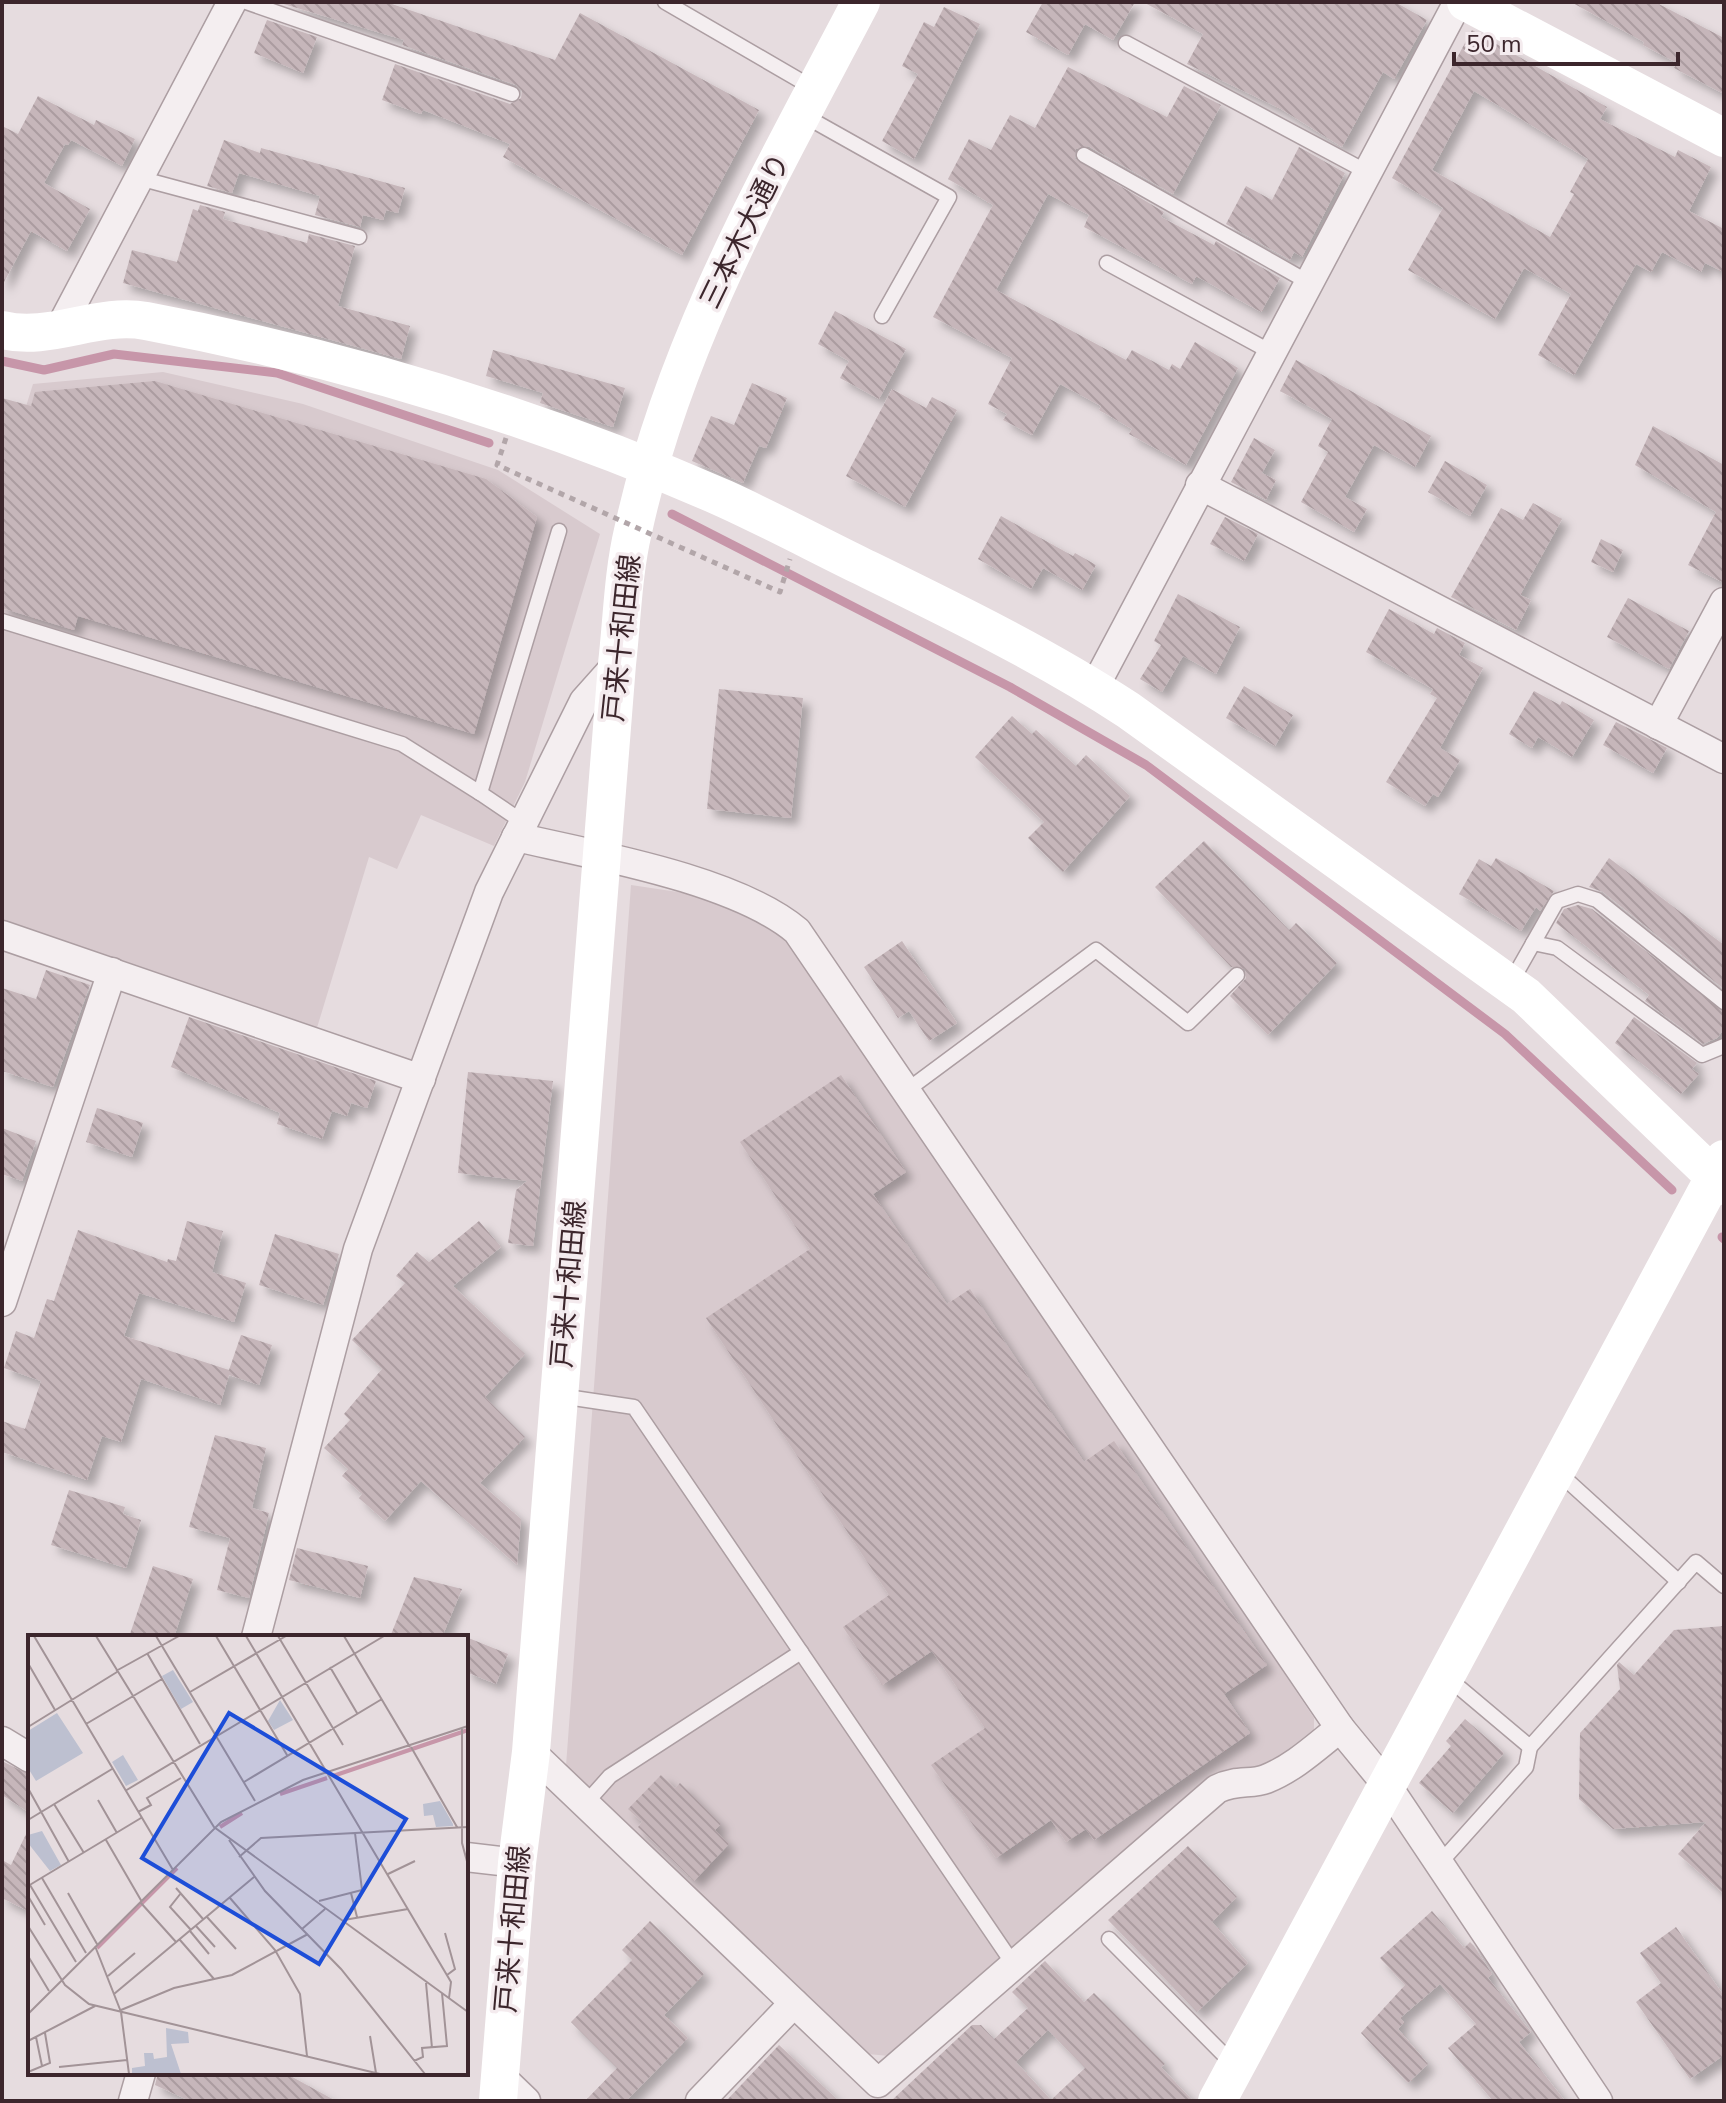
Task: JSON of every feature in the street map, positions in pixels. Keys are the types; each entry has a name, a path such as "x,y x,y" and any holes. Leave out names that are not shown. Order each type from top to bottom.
{"street":[{"path":"59,330 232,2"},
{"name":"三本木大通り","path":"648,468 681,369 729,256 861,2"},
{"path":"1094,688 1458,2"},
{"path":"1466,2 1724,138"},
{"path":"2,330 33,334 98,321 142,320 263,347 472,404 727,500 920,594 1094,688 1510,985 1721,1174 1556,1470 1217,2101"},
{"name":"戸来十和田線","path":"508,2093 517,1863 531,1752 617,664 632,534 648,468"},
{"path":"1200,485 1724,759"},
{"path":"1658,725 1724,602"},
{"path":"257,1635 358,1249 489,892 584,701 617,664"},
{"path":"519,829 751,900 776,913 797,931 1340,1728 1386,1784 1596,2100"},
{"path":"2,935 421,1079"},
{"path":"4,1292 112,972"},
{"path":"531,1752 878,2083 1217,1789 1234,1781 1263,1781 1292,1765 1340,1728"},
{"path":"2,1741 28,1757"},
{"path":"468,1857 517,1863"},
{"path":"700,2101 794,2003"},
{"path":"133,2101 140,2075"}],"lane":[{"path":"246,2 512,94"},
{"path":"665,2 949,197 882,316"},
{"path":"1126,43 1367,172"},
{"path":"1084,155 1308,282"},
{"path":"139,178 359,237"},
{"path":"1107,263 1271,352"},
{"path":"480,793 559,531"},
{"path":"2,621 402,744 480,793 519,829"},
{"path":"1510,985 1557,901 1578,894 1597,900 1724,1002"},
{"path":"1533,943 1557,948 1702,1055 1724,1046"},
{"path":"906,1091 1096,950 1188,1023 1237,975"},
{"path":"560,1396 634,1407 1014,1965"},
{"path":"1556,1470 1679,1582"},
{"path":"1439,1864 1526,1767 1530,1747 1696,1562 1724,1586"},
{"path":"585,1804 610,1776 801,1652"},
{"path":"1445,1675 1530,1747"},
{"path":"1109,1939 1235,2067"}],"path":[{"path":"506,438 497,465 780,592 790,559"}],"shaded area":[{"path":"163,372 303,404 498,470 600,534 525,782 494,846 421,815 397,869 369,857 316,1031 2,924 2,483 33,384"},
{"path":"631,885 718,898 788,931 1314,1718 1314,1738 1289,1754 1262,1766 1228,1769 1212,1779 889,2056 868,2054 566,1766"}],"building":[{"path":"277,2 386,2 555,60 580,13 759,110 682,255 503,157 510,144 423,110 421,114 382,100 395,64 510,104 521,98 522,91 516,85 402,45 404,40"},
{"path":"1043,2 1135,2 1113,40 1085,24 1068,55 1026,32"},
{"path":"1143,2 1395,2 1427,20 1394,79 1383,72 1342,147 1281,109 1187,64 1203,34"},
{"path":"1571,2 1655,2 1724,38 1724,94 1674,68 1677,63"},
{"path":"944,7 980,24 914,159 882,141 918,74 902,66 924,22 934,27"},
{"path":"267,20 317,37 303,73 254,53"},
{"path":"1472,30 1607,107 1600,119 1675,157 1678,150 1711,167 1689,211 1724,229 1724,272 1705,263 1701,272 1662,252 1651,272 1636,264 1574,375 1538,355 1571,294 1524,268 1495,319 1408,270 1443,208 1392,178","holes":["1474,91 1588,159 1570,192 1574,194 1550,237 1432,170"]},
{"path":"1068,67 1167,117 1184,86 1221,105 1173,194 1088,146 1076,149 1075,159 1164,212 1161,217 1214,245 1216,241 1280,278 1261,312 1196,276 1192,284 1084,227 1089,215 1048,194 996,290 1126,360 1132,350 1169,370 1172,364 1180,369 1195,342 1238,368 1186,465 1129,434 1132,429 1099,410 1101,406 1060,384 1032,435 1003,420 1007,414 988,404 1012,358 933,317 993,205 948,179 969,139 991,150 1010,115 1035,128"},
{"path":"38,96 94,125 96,120 135,139 122,166 71,140 68,145 65,144 44,183 90,209 67,251 31,231 2,286 2,126 18,134"},
{"path":"224,140 260,153 261,148 405,188 398,213 386,210 383,220 363,215 360,227 315,215 320,196 239,173 232,193 207,186"},
{"path":"1299,147 1345,173 1302,257 1294,252 1290,260 1226,224 1246,186 1272,200"},
{"path":"200,205 225,212 223,219 307,243 309,234 355,246 338,306 410,326 401,359 123,283 132,250 177,262 193,209 198,211"},
{"path":"835,311 906,349 879,399 840,378 849,361 818,344"},
{"path":"493,350 625,388 613,427 540,403 543,393 486,376"},
{"path":"1296,360 1431,436 1415,467 1374,445 1345,497 1367,509 1354,532 1301,502 1328,452 1318,446 1332,419 1280,391"},
{"path":"155,381 486,479 537,517 474,734 78,616 74,630 2,608 2,398 31,406 35,392"},
{"path":"752,383 787,398 766,448 759,446 743,483 692,461 711,416 734,425"},
{"path":"892,389 926,408 932,397 957,410 905,507 846,476"},
{"path":"1653,426 1724,465 1724,583 1688,565 1716,512 1635,465"},
{"path":"1254,438 1275,450 1262,473 1276,480 1266,500 1231,482"},
{"path":"1445,461 1487,485 1470,516 1428,492"},
{"path":"1533,503 1562,519 1520,595 1531,600 1516,630 1451,597 1501,508 1523,520"},
{"path":"1001,516 1073,556 1075,553 1096,565 1082,590 1043,568 1031,589 978,559"},
{"path":"1225,517 1258,534 1244,561 1210,544"},
{"path":"1601,539 1623,550 1613,572 1591,562"},
{"path":"1178,594 1240,627 1216,674 1183,656 1162,692 1140,679 1161,645 1154,641"},
{"path":"1628,598 1689,631 1669,669 1607,637"},
{"path":"1389,609 1434,634 1437,628 1465,643 1459,655 1483,668 1440,748 1460,760 1438,797 1433,794 1425,806 1386,782 1437,698 1430,694 1433,689 1366,652"},
{"path":"1244,686 1293,715 1275,746 1226,718"},
{"path":"719,689 803,698 791,818 707,809"},
{"path":"1534,691 1560,705 1562,701 1594,720 1572,757 1538,737 1532,748 1509,734"},
{"path":"1012,716 1032,734 1036,730 1076,766 1086,755 1130,796 1063,872 1028,838 1044,822 975,757"},
{"path":"1616,722 1667,748 1653,773 1603,745"},
{"path":"1204,841 1289,930 1296,923 1337,963 1268,1035 1230,996 1246,978 1245,969 1231,967 1155,887"},
{"path":"1496,858 1554,891 1540,911 1536,907 1521,931 1459,894 1479,859 1491,866"},
{"path":"1609,858 1724,945 1724,989 1603,892 1589,887"},
{"path":"1578,905 1592,909 1724,1012 1724,1029 1717,1038 1703,1044 1645,1001 1649,995 1556,923 1564,909"},
{"path":"902,941 957,1023 929,1041 909,1011 898,1018 864,967"},
{"path":"46,970 90,985 53,1087 2,1071 2,988 36,999"},
{"path":"189,1017 376,1081 367,1108 351,1103 347,1116 332,1111 322,1139 277,1124 280,1113 171,1067"},
{"path":"1634,1017 1697,1063 1692,1069 1699,1074 1681,1094 1615,1043"},
{"path":"468,1072 553,1081 533,1246 508,1243 516,1190 527,1181 458,1173"},
{"path":"841,1075 906,1172 873,1194 947,1304 970,1289 1084,1462 1114,1441 1267,1665 1224,1694 1250,1733 1094,1840 1086,1829 1066,1842 1051,1820 996,1858 931,1765 985,1728 932,1651 882,1685 843,1627 889,1595 706,1318 810,1249 740,1142"},
{"path":"97,1108 143,1123 132,1157 86,1142"},
{"path":"2,1128 36,1141 22,1181 2,1174"},
{"path":"187,1221 223,1231 212,1272 246,1283 234,1322 139,1293 124,1336 229,1370 241,1335 272,1345 259,1385 229,1375 220,1405 141,1379 121,1442 102,1436 87,1480 2,1452 2,1421 25,1429 41,1381 4,1368 16,1331 34,1338 47,1299 54,1301 78,1230 167,1262 168,1259 176,1261"},
{"path":"479,1221 501,1247 453,1286 525,1354 485,1397 525,1437 480,1483 521,1519 517,1565 421,1481 385,1521 359,1498 362,1494 342,1476 348,1469 324,1448 350,1420 344,1414 382,1369 352,1340 405,1283 396,1276 417,1252 429,1262"},
{"path":"275,1234 339,1254 323,1305 259,1285"},
{"path":"215,1435 266,1448 252,1508 269,1513 249,1598 217,1590 230,1538 189,1527"},
{"path":"69,1490 125,1507 123,1514 141,1520 126,1568 51,1545"},
{"path":"297,1548 368,1566 360,1598 289,1580"},
{"path":"153,1566 193,1579 175,1635 130,1635"},
{"path":"414,1577 462,1589 443,1635 391,1635"},
{"path":"1724,1626 1724,1894 1678,1854 1706,1822 1613,1829 1579,1799 1580,1733 1620,1689 1619,1662 1634,1675 1674,1630"},
{"path":"468,1638 508,1654 496,1684 468,1673"},
{"path":"1465,1719 1504,1753 1453,1813 1419,1783 1451,1746 1446,1741"},
{"path":"2,1761 28,1774 28,1812 2,1795"},
{"path":"661,1775 675,1788 680,1783 721,1824 715,1830 729,1844 694,1881 638,1827 642,1822 628,1809"},
{"path":"28,1830 28,1911 2,1898 2,1860 11,1865"},
{"path":"1188,1846 1237,1897 1212,1922 1248,1963 1197,2012 1108,1920"},
{"path":"1432,1911 1464,1948 1470,1942 1474,1946 1492,1974 1488,1978 1531,2032 1519,2042 1565,2101 1493,2101 1448,2048 1476,2024 1440,1984 1400,2018 1404,2022 1398,2029 1428,2064 1408,2083 1361,2033 1405,1985 1380,1958"},
{"path":"650,1921 704,1974 664,2015 688,2038 626,2101 585,2101 617,2068 571,2022 632,1960 622,1950"},
{"path":"1676,1927 1724,1996 1724,2055 1690,2079 1636,2002 1661,1983 1640,1953"},
{"path":"1045,1961 1084,2002 1094,1993 1165,2064 1161,2067 1193,2101 891,2101 972,2025 981,2025 994,2039 1028,2008 1012,1992","holes":["1048,2030 1085,2068 1051,2100 1016,2062"]},
{"path":"779,2045 839,2101 726,2101"},
{"path":"158,2075 289,2075 336,2101 190,2101 155,2085"}],"waterway":[{"path":"2,361 44,370 114,354 277,373 489,443"},
{"path":"672,514 1010,687 1146,765 1505,1034 1672,1190"}]}
